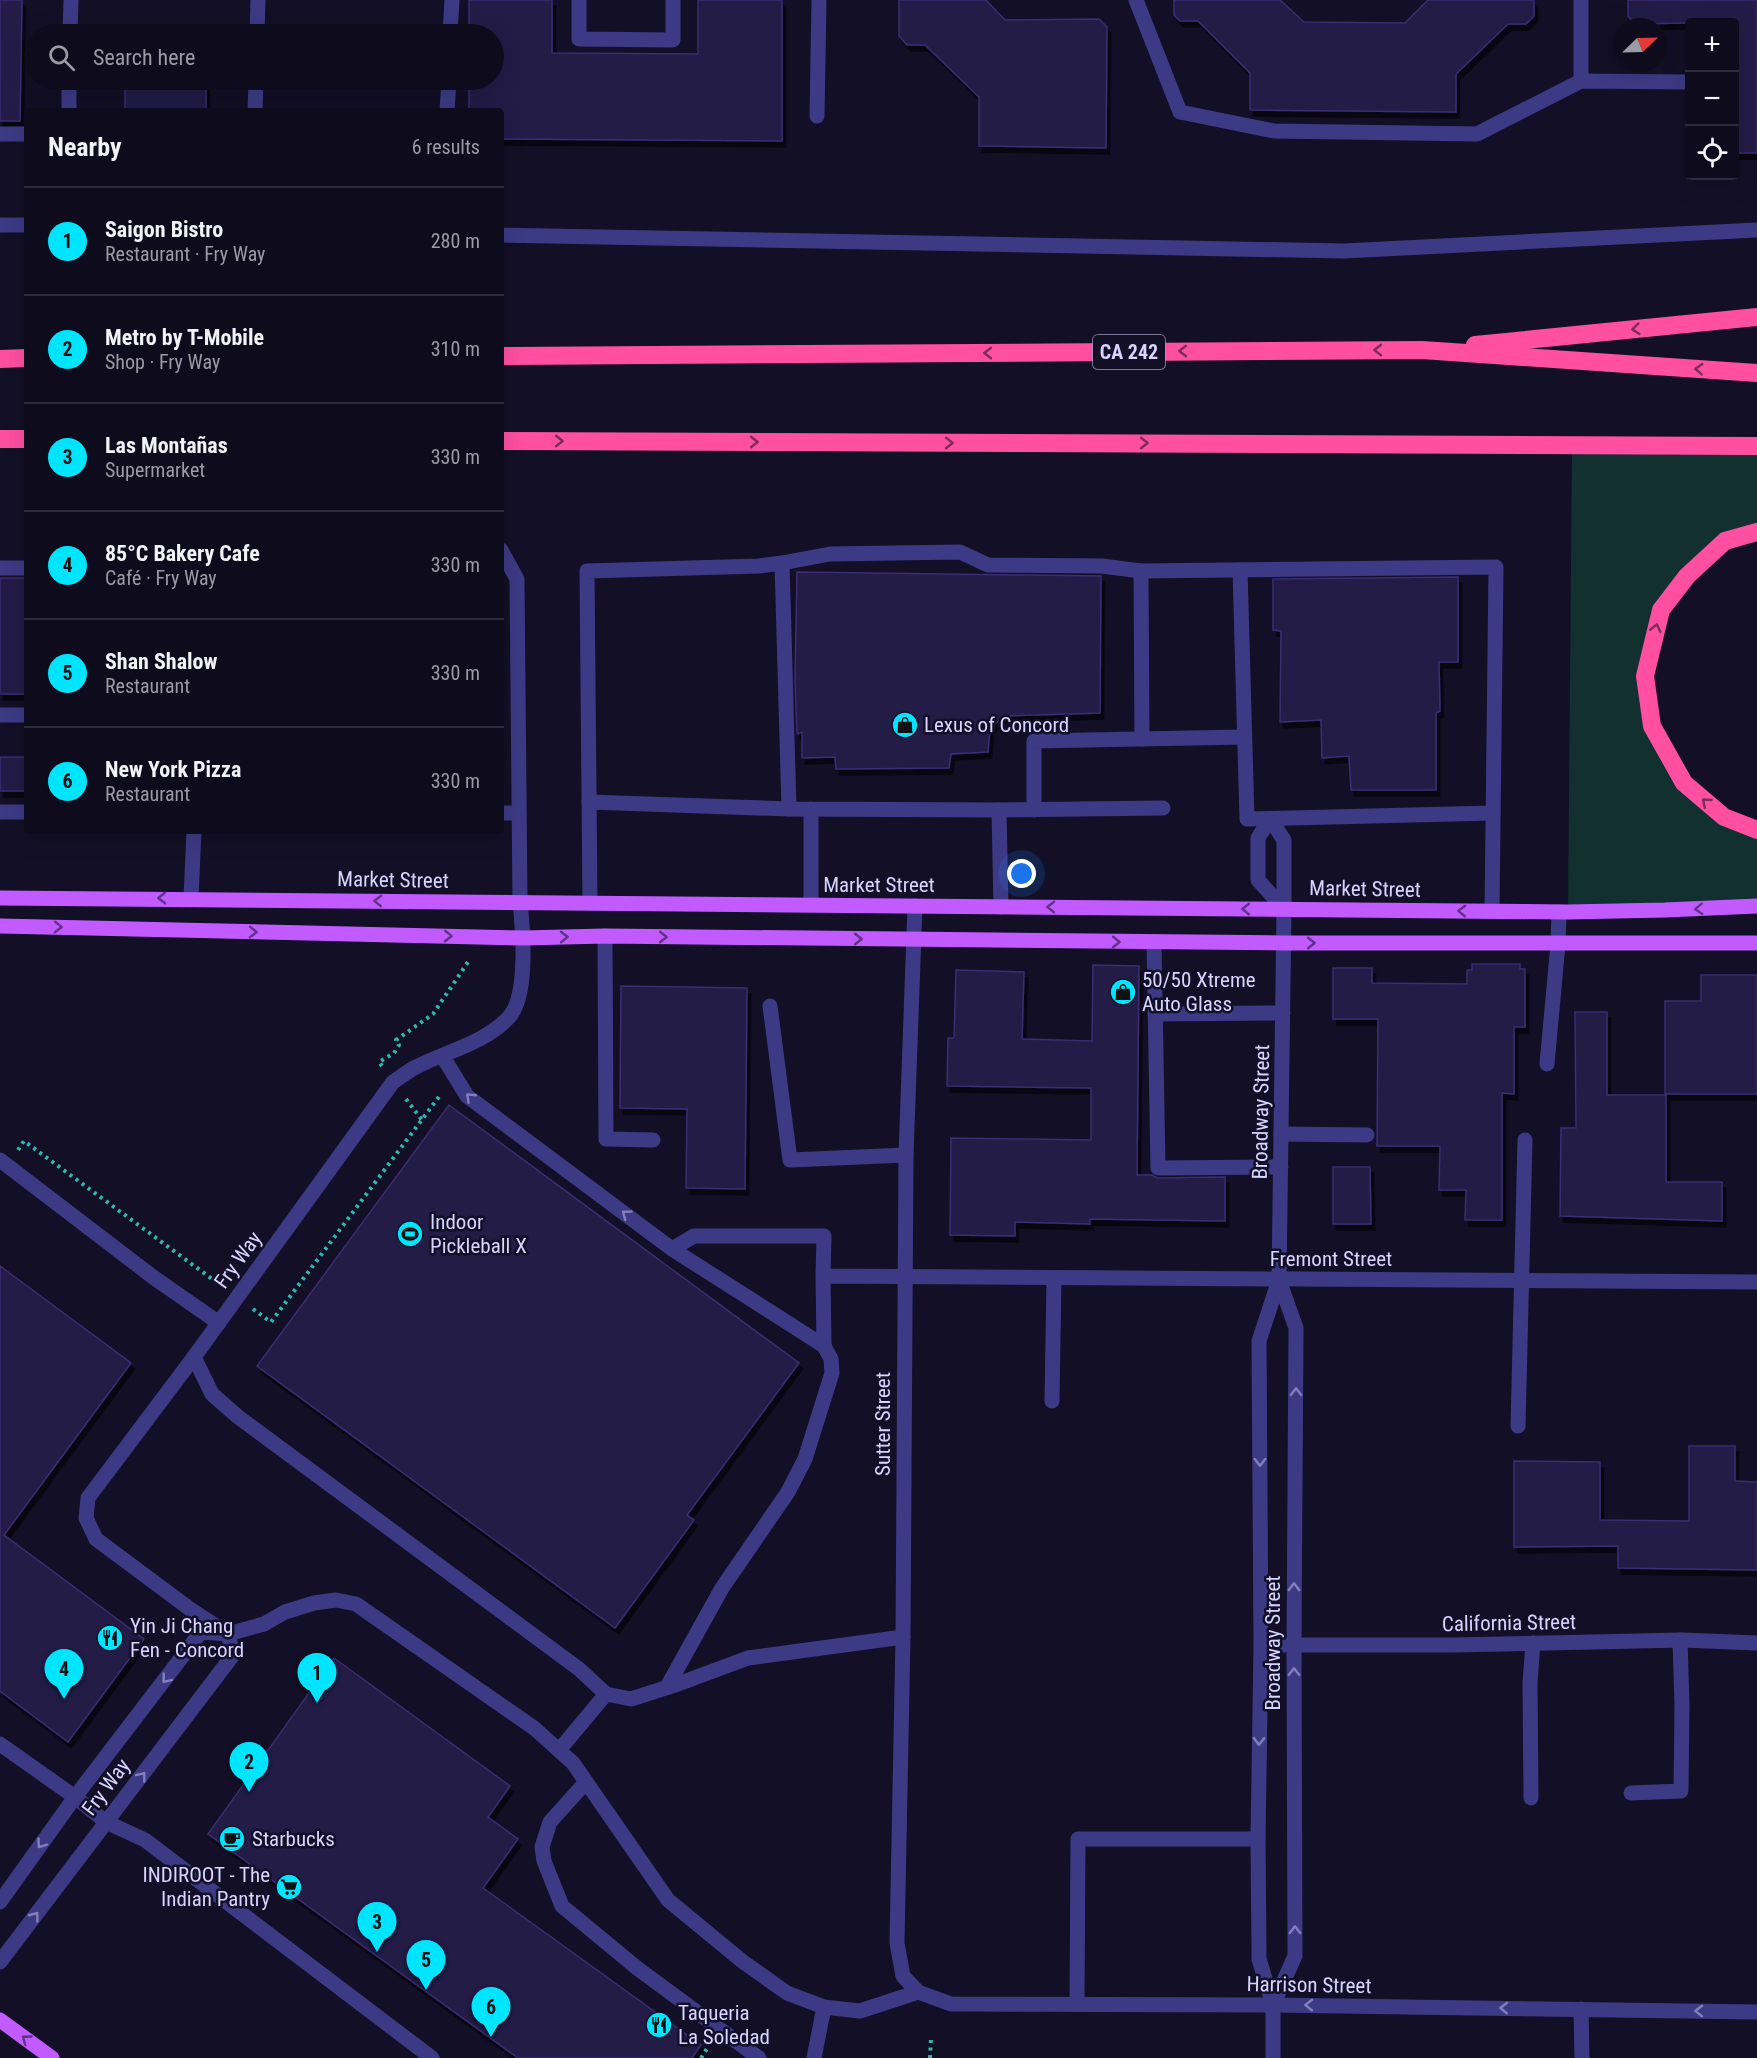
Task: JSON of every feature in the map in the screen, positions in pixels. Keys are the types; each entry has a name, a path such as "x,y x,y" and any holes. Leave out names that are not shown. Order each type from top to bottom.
{"highway":[{"path":"1422,350 1757,317"},
{"name":"CA 242","path":"504,356 1422,350 1757,373"},
{"path":"0,359 24,358"},
{"path":"0,439 24,439"},
{"path":"504,441 1757,446"},
{"path":"1757,532 1725,542 1687,576 1661,610 1645,676 1652,726 1684,783 1724,817 1757,830"}],"main road":[{"name":"Market Street","path":"0,898 1559,912 1757,906"},
{"path":"0,926 524,938 605,936 1284,943 1757,943"},
{"path":"0,2020 52,2058"}],"street":[{"path":"70,24 71,0"},
{"path":"257,24 258,0"},
{"path":"451,24 452,0"},
{"path":"579,0 579,39 673,40 673,0"},
{"path":"817,116 819,0"},
{"path":"1136,0 1180,111 1274,130 1477,134 1581,81 1685,82"},
{"path":"1581,0 1581,81"},
{"path":"69,90 69,108"},
{"path":"255,108 256,90"},
{"path":"447,108 448,90"},
{"path":"0,134 24,134"},
{"path":"0,225 24,225"},
{"path":"504,235 1344,251 1757,230"},
{"path":"590,903 587,571 748,566 782,563 830,554 960,552 988,565 1102,566 1141,571 1496,567 1492,911"},
{"name":"Fry Way","path":"0,1962 232,1655 228,1634 190,1609 96,1539 86,1518 88,1498 219,1323 393,1082 416,1067 443,1057 485,1036 510,1016 520,995 524,938 520,902 517,579 504,555"},
{"path":"782,563 789,808"},
{"path":"0,568 24,568"},
{"path":"1240,570 1247,819 1493,813"},
{"path":"1141,571 1142,739"},
{"path":"0,715 24,715"},
{"path":"1034,810 1034,741 1244,737"},
{"path":"589,802 811,809 1163,808"},
{"path":"811,809 811,905"},
{"path":"999,810 1001,907"},
{"path":"0,812 24,812"},
{"path":"504,813 519,813"},
{"path":"1270,819 1258,838 1258,880 1284,909"},
{"name":"Broadway Street","path":"1270,819 1284,840 1284,943 1279,1280 1259,1341 1261,1645 1258,1839 1259,1959 1273,2005 1273,2058"},
{"path":"191,898 194,834"},
{"name":"Sutter Street","path":"915,906 906,1155 903,1637 897,1943 903,1976 918,1992"},
{"path":"1547,1064 1559,912"},
{"path":"605,936 606,1139 653,1140"},
{"path":"1154,942 1158,1168 1281,1167"},
{"path":"770,1006 790,1160 906,1155"},
{"path":"1155,1014 1283,1013"},
{"path":"443,1057 467,1096 672,1250 824,1346"},
{"path":"1281,1134 1367,1135"},
{"path":"1518,1426 1525,1140"},
{"path":"3,1162 153,1277 219,1323"},
{"path":"667,1688 722,1588 788,1492 805,1459 832,1373 831,1359 824,1346 824,1236 694,1236 672,1250"},
{"name":"Fremont Street","path":"823,1276 1757,1282"},
{"path":"1052,1401 1054,1278"},
{"name":"Broadway Street","path":"1273,2005 1295,1956 1296,1328 1279,1280"},
{"path":"194,1357 212,1394 237,1416 579,1669 606,1694 631,1699 748,1658 903,1637"},
{"path":"228,1634 264,1624 285,1612 314,1603 336,1600 356,1604 534,1728 560,1749 573,1763 668,1900 742,1961 787,1993 824,2007 860,2011 918,1992"},
{"name":"Fry Way","path":"0,1902 75,1797 201,1632 228,1634"},
{"path":"1631,1793 1680,1791 1680,1640"},
{"name":"California Street","path":"1261,1645 1680,1640 1757,1642"},
{"path":"1531,1798 1530,1683 1533,1643"},
{"path":"560,1749 606,1694"},
{"path":"0,1744 106,1822 145,1840 432,2058"},
{"path":"586,1782 550,1822 543,1847 544,1861 562,1906 637,1968 759,2058"},
{"path":"1077,2004 1078,1839 1258,1839"},
{"name":"Harrison Street","path":"918,1992 951,2004 1273,2005 1757,2012"},
{"path":"814,2058 824,2007"},
{"path":"1581,2009 1582,2058"}],"path":[{"path":"422,1120 379,1062 394,1053 399,1045 396,1040 433,1014 468,962"},
{"path":"3,1162 24,1141 271,1322 442,1092 459,1083"},
{"path":"930,2058 931,2038"},
{"path":"701,2058 708,2048"}],"green space":[{"path":"1572,445 1757,446 1757,532 1725,542 1661,610 1645,676 1652,726 1684,783 1757,830 1757,906 1568,912"}],"building":[{"path":"0,0 22,0 20,121 0,121"},
{"path":"469,0 552,0 552,53 698,54 698,0 782,0 782,141 504,139 504,108 469,108 469,90 504,90 504,24 469,24"},
{"path":"899,0 986,0 1005,20 1099,19 1107,27 1106,148 979,146 979,97 925,45 907,45 899,36"},
{"path":"1174,0 1280,0 1304,22 1405,23 1428,0 1534,0 1534,16 1526,24 1508,24 1456,74 1456,112 1250,110 1250,73 1198,21 1180,21 1174,15"},
{"path":"1628,0 1757,0 1757,153 1739,153 1739,18 1685,18 1685,23 1667,23 1667,18 1630,18"},
{"path":"125,90 206,90 206,108 125,108"},
{"path":"797,572 1101,576 1100,713 1005,716 990,728 988,752 951,754 949,768 836,769 835,757 802,758 802,732 797,734 795,680"},
{"path":"1458,577 1458,662 1439,662 1440,711 1436,713 1436,790 1351,790 1349,756 1322,758 1321,720 1280,722 1281,631 1273,630 1273,579"},
{"path":"0,578 24,578 24,694 0,694"},
{"path":"0,757 24,757 24,791 0,791"},
{"path":"1472,964 1520,964 1520,969 1525,969 1525,1027 1514,1027 1514,1094 1502,1093 1502,1220 1465,1220 1466,1190 1439,1190 1440,1146 1377,1146 1378,1019 1333,1019 1333,968 1372,968 1372,983 1467,984 1467,970 1472,970"},
{"path":"1093,965 1139,966 1137,1175 1152,1175 1158,1178 1225,1177 1225,1221 1090,1219 1090,1224 1015,1222 1015,1236 950,1235 951,1138 1091,1140 1091,1088 947,1086 948,1038 954,1038 956,970 1024,972 1022,1039 1092,1041"},
{"path":"1701,975 1757,975 1757,1094 1665,1094 1665,1001 1701,1001"},
{"path":"621,986 747,988 745,1189 686,1188 687,1109 620,1108"},
{"path":"1575,1012 1607,1012 1607,1095 1666,1095 1666,1182 1722,1182 1722,1221 1560,1216 1561,1128 1576,1128"},
{"path":"449,1105 799,1363 687,1515 694,1520 615,1628 257,1366"},
{"path":"1333,1167 1370,1167 1371,1224 1333,1224"},
{"path":"0,1266 131,1363 4,1535 144,1639 68,1742 0,1691"},
{"path":"1689,1446 1735,1446 1735,1481 1757,1482 1757,1570 1618,1568 1618,1546 1514,1547 1514,1461 1600,1462 1600,1520 1689,1521"},
{"path":"334,1658 510,1786 488,1817 518,1839 483,1888 701,2045 692,2058 518,2058 208,1834"}],"place":[{"name":"Lexus of Concord","path":"905,725"},
{"name":"50/50 Xtreme Auto Glass","path":"1123,992"},
{"name":"Indoor Pickleball X","path":"410,1234"},
{"name":"Yin Ji Chang Fen - Concord","path":"110,1638"},
{"name":"85°C Bakery Cafe","path":"64,1699"},
{"name":"Saigon Bistro","path":"317,1703"},
{"name":"Metro by T-Mobile","path":"249,1792"},
{"name":"Starbucks","path":"232,1839"},
{"name":"INDIROOT - The Indian Pantry","path":"289,1887"},
{"name":"Las Montañas","path":"377,1952"},
{"name":"Shan Shalow","path":"426,1990"},
{"name":"Taqueria La Soledad","path":"659,2025"},
{"name":"New York Pizza","path":"491,2037"}]}
